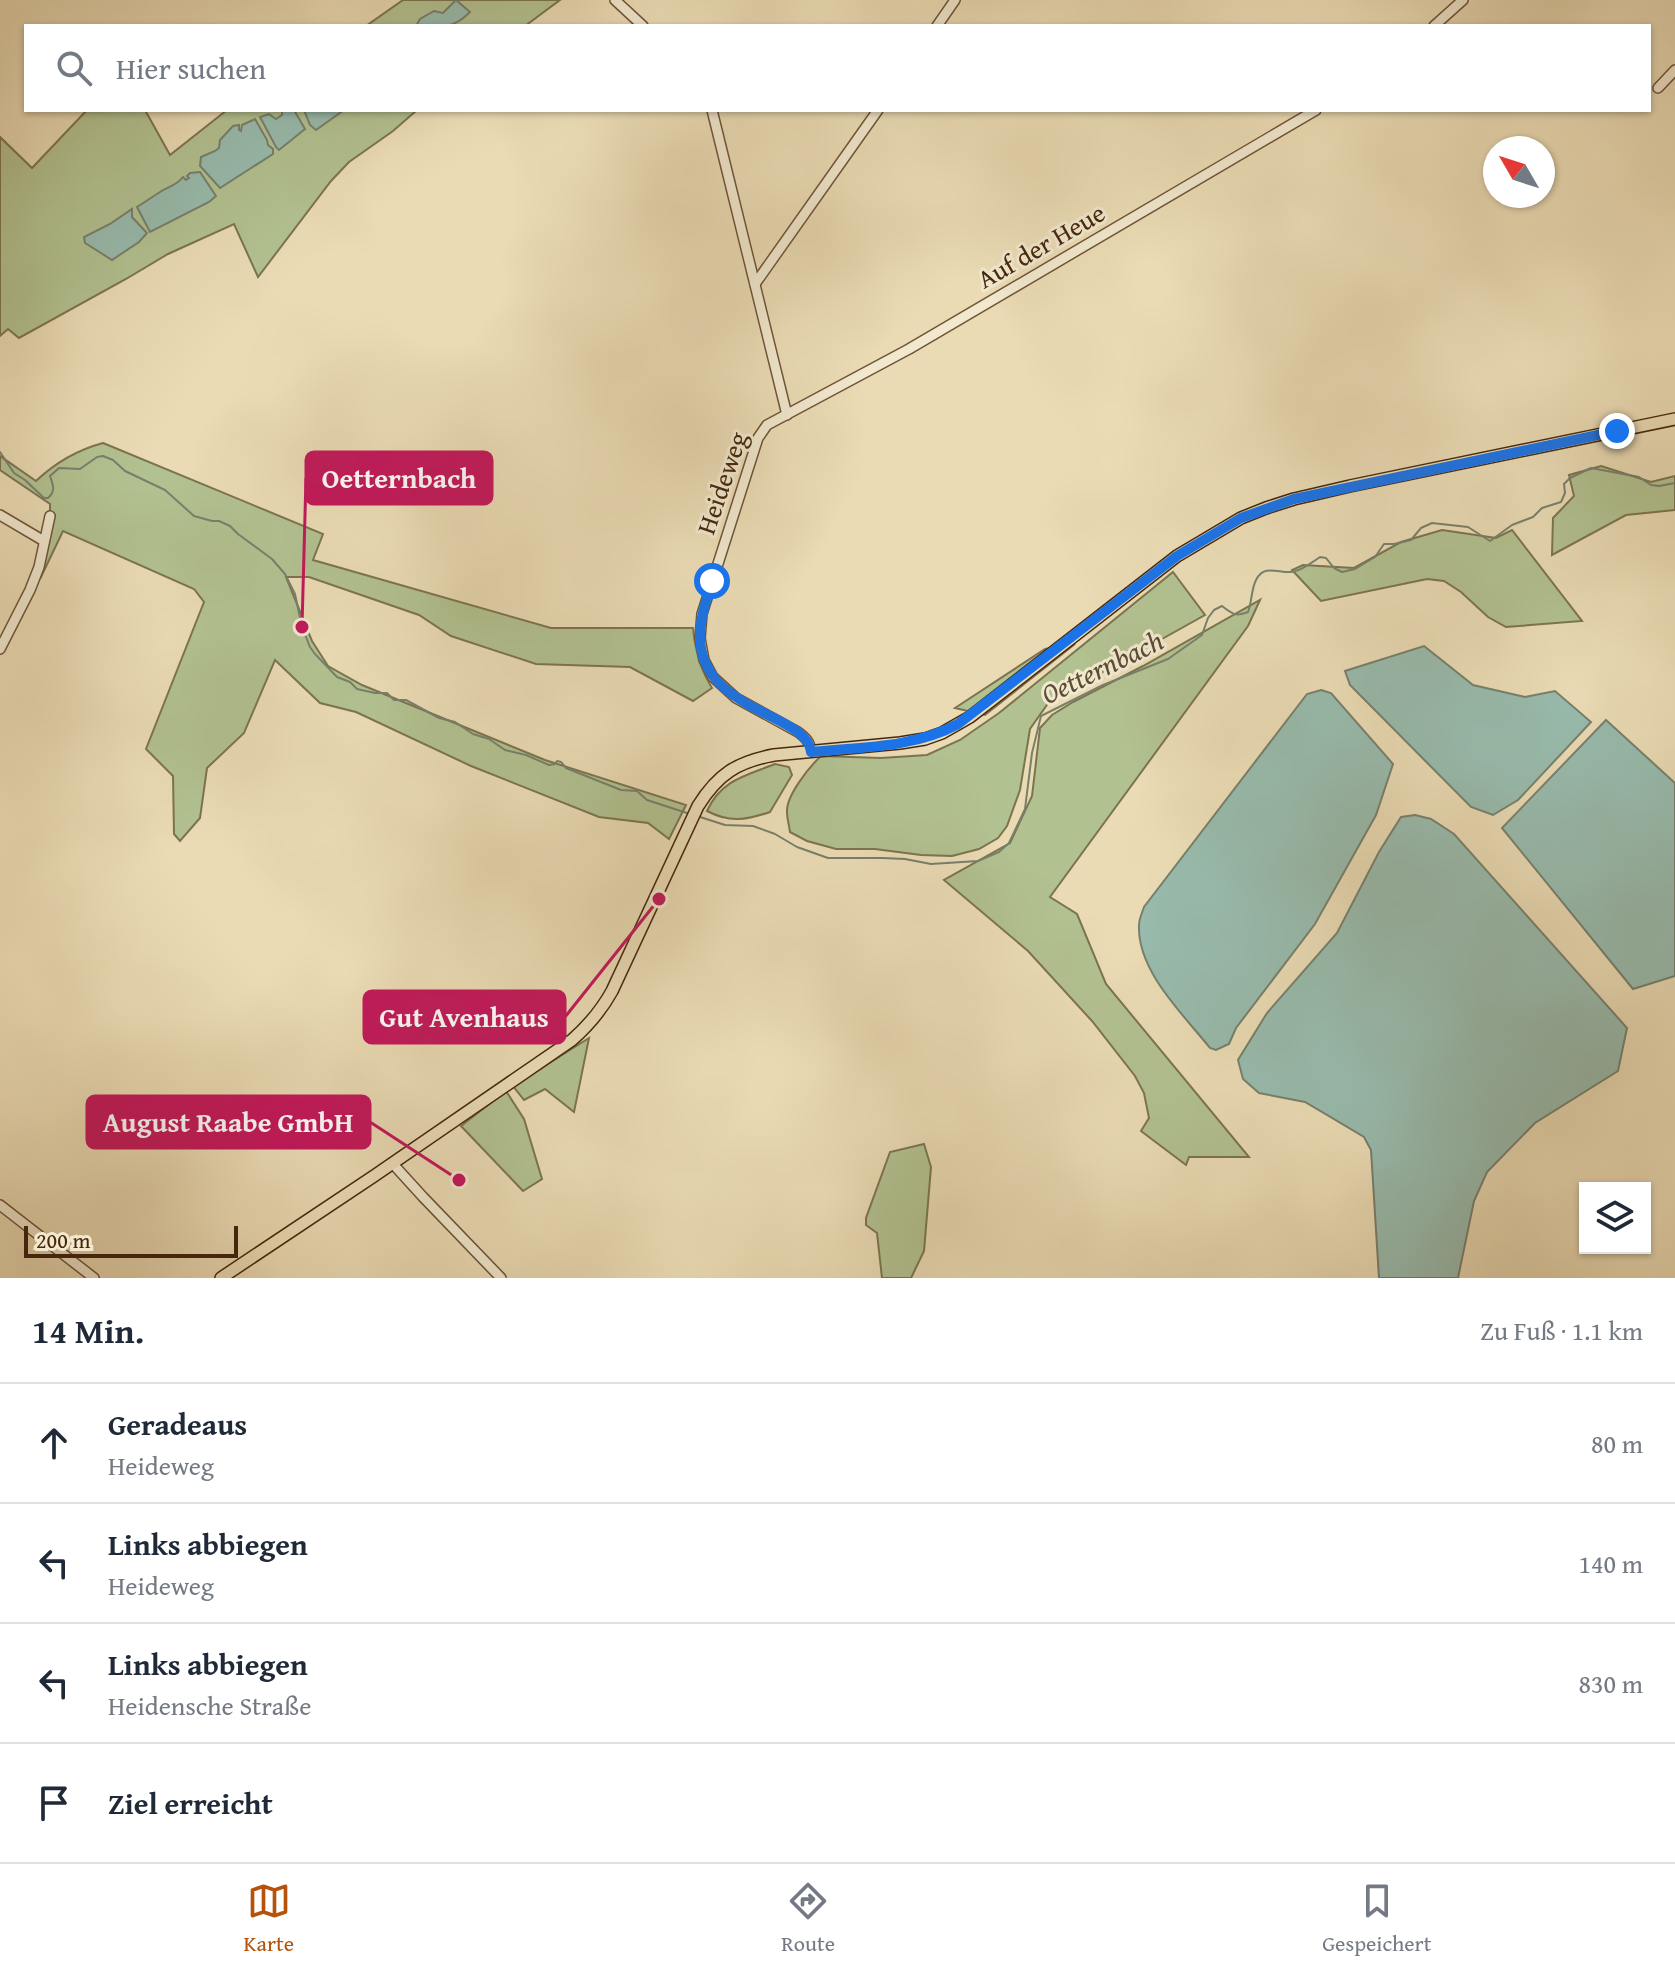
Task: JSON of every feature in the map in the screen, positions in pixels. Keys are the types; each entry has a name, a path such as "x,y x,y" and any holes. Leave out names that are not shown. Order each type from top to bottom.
{"main road":[{"path":"221,1278 572,1040 596,1016 612,991 698,806 709,787 723,774 754,759 925,739 942,733 958,724 1177,556 1241,518 1266,508 1336,489 1675,419"}],"street":[{"path":"615,0 641,24"},
{"path":"938,24 955,0"},
{"path":"1436,24 1463,0"},
{"path":"1658,88 1675,70"},
{"path":"712,112 787,415"},
{"path":"755,284 877,112"},
{"name":"Auf der Heue","path":"787,415 909,349 1313,112"},
{"name":"Heideweg","path":"787,415 767,425 758,438 702,614 700,638 704,660 713,677 736,698 798,732 810,744 811,752"},
{"path":"0,515 44,541"},
{"path":"0,649 39,567 50,516"},
{"path":"393,1164 501,1278"},
{"path":"0,1205 94,1278"}],"green space":[{"path":"403,0 560,0 528,24 369,24"},
{"path":"85,112 146,112 170,155 224,112 415,112 349,162 258,277 234,224 168,254 19,338 8,329 0,336 0,137 32,168"},
{"path":"103,443 323,534 313,560 551,628 693,628 699,659 712,688 693,701 630,667 536,664 451,636 419,615 309,577 286,577 312,641 328,666 362,685 545,760 686,805 669,839 648,823 599,817 471,766 356,712 320,703 275,660 244,733 207,768 200,818 180,841 174,834 173,776 146,749 204,602 194,589 63,531 41,577 39,570 50,529 50,504 0,470 0,456 36,481 67,458"},
{"path":"1601,466 1651,482 1675,476 1675,510 1626,515 1552,555 1553,518 1574,496 1569,475"},
{"path":"1442,530 1496,538 1512,530 1582,621 1506,627 1488,617 1444,581 1427,579 1321,601 1292,570 1303,565 1354,568 1401,542"},
{"path":"1173,572 1205,615 1049,702 1030,729 1020,790 1007,826 998,838 979,849 952,856 836,849 807,841 790,832 787,812 790,798 821,756 881,758 927,755 960,740 999,713"},
{"path":"1260,600 1248,626 1050,897 1077,914 1106,984 1249,1157 1189,1157 1186,1165 1141,1131 1149,1118 1144,1093 1135,1076 1092,1021 1028,951 944,880 1010,843 1032,796 1040,728 1052,715"},
{"path":"1075,644 985,715 955,708 1045,649"},
{"path":"775,764 789,767 792,775 770,812 738,819 707,811 719,792 727,786"},
{"path":"589,1038 574,1112 545,1089 524,1100 513,1086"},
{"path":"506,1091 524,1119 542,1179 523,1191 461,1126"},
{"path":"924,1144 931,1167 924,1251 911,1278 882,1278 877,1233 866,1225 866,1218 890,1152"}],"shaded area":[{"path":"456,0 470,12 451,24 417,24 434,11 443,13"},
{"path":"282,112 295,112 305,129 279,150 260,117 269,114 276,119"},
{"path":"305,112 341,112 316,130 310,125"},
{"path":"255,119 273,154 220,188 200,166 201,157 219,148 220,140 233,126 239,125 241,131 242,125"},
{"path":"200,172 216,196 150,232 137,207 183,177 186,180 190,173"},
{"path":"132,209 132,217 147,233 139,242 112,260 85,243 84,237"},
{"path":"1424,646 1473,685 1525,697 1555,691 1591,722 1518,800 1493,815 1471,807 1350,685 1345,671"},
{"path":"1321,690 1331,693 1393,764 1376,815 1315,924 1236,1028 1229,1044 1216,1050 1210,1048 1187,1021 1153,975 1140,942 1140,918 1144,907 1307,694"},
{"path":"1606,720 1675,783 1675,976 1633,989 1502,828"},
{"path":"1415,815 1431,819 1454,834 1627,1028 1618,1071 1535,1123 1487,1172 1474,1201 1458,1278 1379,1278 1371,1150 1364,1137 1305,1102 1259,1093 1243,1079 1238,1060 1267,1013 1337,933 1401,817"}],"waterway":[{"name":"Oetternbach","path":"0,452 14,473 44,498 52,493 50,476 59,468 80,469 103,456 113,460 125,471 165,490 194,516 230,526 272,559 285,574 295,594 310,647 337,677 350,682 357,689 387,693 394,700 406,700 489,739 505,750 549,765 561,762 566,768 621,790 637,791 647,800 687,813"},
{"name":"Oetternbach","path":"697,816 725,825 753,826 828,858 905,859 931,864 978,861 999,852 1009,843 1025,809 1032,753 1041,716 1103,685 1168,659 1202,635 1214,610 1222,606 1234,614 1248,612 1254,584 1263,572 1295,571 1320,557 1326,558 1342,572 1355,569 1375,557 1384,544 1411,540 1421,528 1432,523 1468,527 1490,541 1512,525 1533,517 1542,508 1561,502 1565,493 1564,484 1591,468 1639,477 1651,485 1675,483"}],"place":[{"name":"Oetternbach","path":"302,627"},
{"name":"Gut Avenhaus","path":"659,899"},
{"name":"August Raabe GmbH","path":"459,1180"}],"route":[{"path":"712,581 702,614 700,638 704,660 713,677 736,698 798,732 807,739 811,752 925,739 970,717 1177,556 1241,518 1294,499 1617,431"}]}
